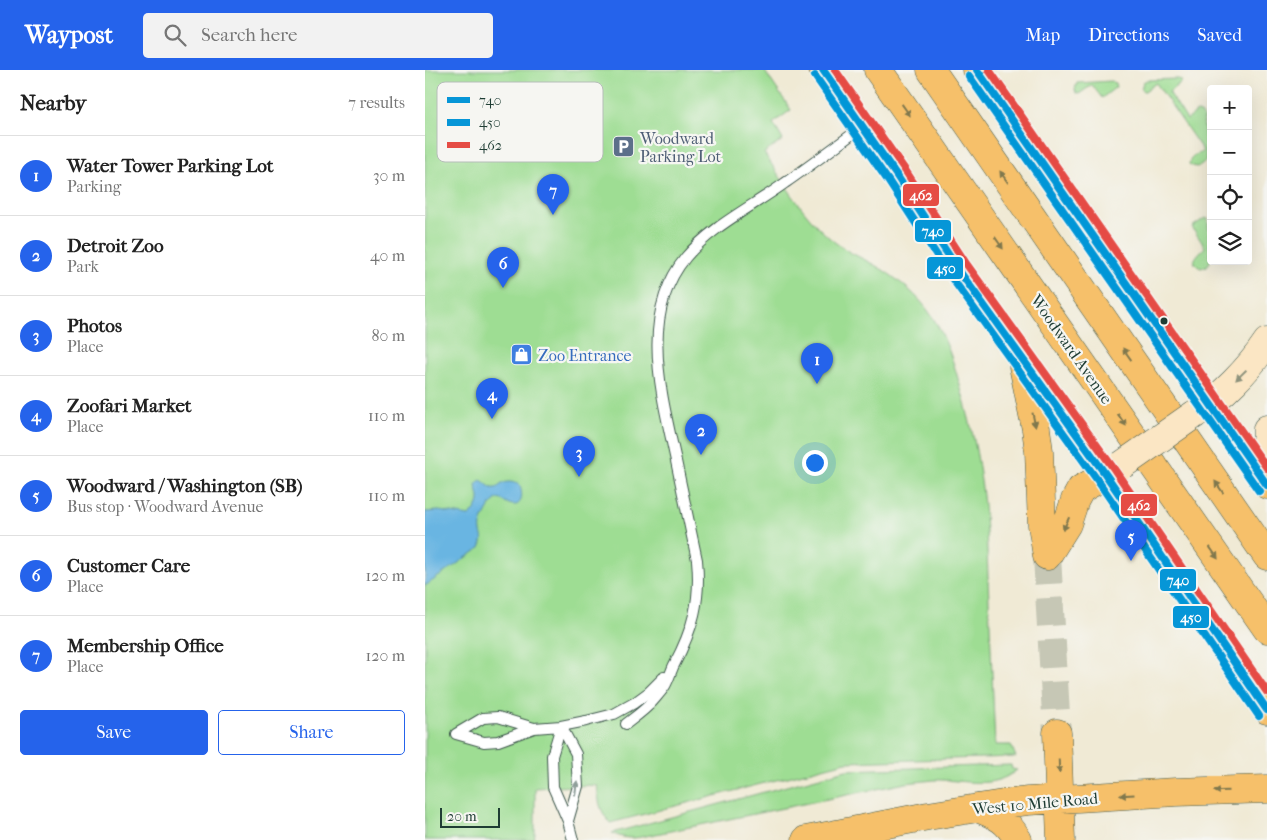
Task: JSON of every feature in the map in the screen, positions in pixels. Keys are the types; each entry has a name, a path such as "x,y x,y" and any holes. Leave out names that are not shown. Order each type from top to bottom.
{"main road":[{"path":"823,70 897,176 957,268 1020,355 1114,470 1267,710"},
{"name":"Woodward Avenue","path":"878,70 1267,629"},
{"path":"931,70 1267,556"},
{"path":"977,70 1203,409 1266,484"},
{"path":"1020,355 1039,451 1041,525 1047,556 1067,524 1081,489 1114,470 1203,409 1250,366 1267,342"},
{"path":"1266,484 1267,429"},
{"path":"1057,732 1061,840"},
{"name":"West 10 Mile Road","path":"806,840 1003,804 1176,792 1267,789"},
{"path":"977,808 1001,818 1018,840"}],"lane":[{"path":"626,724 651,703 665,686 683,648 695,616 697,594 698,571 658,372 659,320 663,299 675,272 689,253 723,223 785,184 862,127"},
{"path":"534,728 498,718 483,718 455,734 483,742 495,742 534,728 586,722 614,714 649,692 673,666"},
{"path":"561,726 552,756 553,787 568,821 573,840"},
{"path":"561,726 576,754 578,786 568,821"}],"green space":[{"path":"425,70 764,70 791,110 773,123 783,140 764,153 807,215 828,237 845,249 878,267 919,299 937,324 951,355 972,431 984,506 995,745 1011,745 1016,757 846,762 610,823 600,806 597,785 535,788 534,840 425,840"},
{"path":"1147,80 1181,80 1180,83 1169,92 1187,120 1197,112 1203,116 1206,160 1199,166 1189,164 1193,157 1203,151 1156,83 1145,91 1141,89 1143,82"},
{"path":"1112,81 1116,87 1102,98 1092,85 1079,94 1076,93 1077,83"},
{"path":"1205,218 1207,219 1208,265 1201,268 1197,266 1195,261 1197,255 1205,247 1192,227"},
{"path":"1011,765 1012,769 1017,770 997,780 987,782 934,780 906,783 641,837 626,838 612,833 846,770"}],"water":[{"path":"481,480 492,488 509,482 520,485 521,500 517,505 509,504 499,499 492,503 482,522 480,548 425,586 425,512 439,511 469,516 479,502 476,485"}],"tunnel":[{"path":"1047,556 1057,733"}],"transit line":[{"name":"740","path":"823,70 897,176 957,268 1106,475 1267,710"},
{"name":"462","path":"835,70 905,170 965,262 1114,469 1267,692"},
{"name":"740","path":"977,70 1267,485"},
{"name":"462","path":"989,70 1267,468"},
{"name":"450","path":"815,76 889,182 949,274 1098,481 1259,716"},
{"name":"450","path":"969,76 1259,491"}],"place":[{"name":"Woodward Parking Lot","path":"624,147"},
{"name":"Membership Office","path":"553,215"},
{"name":"Customer Care","path":"503,288"},
{"name":"Zoo Entrance","path":"522,355"},
{"name":"Water Tower Parking Lot","path":"817,384"},
{"name":"Zoofari Market","path":"492,419"},
{"name":"Detroit Zoo","path":"701,455"},
{"name":"Photos","path":"579,477"},
{"name":"Woodward / Washington (SB)","path":"1131,561"}]}
